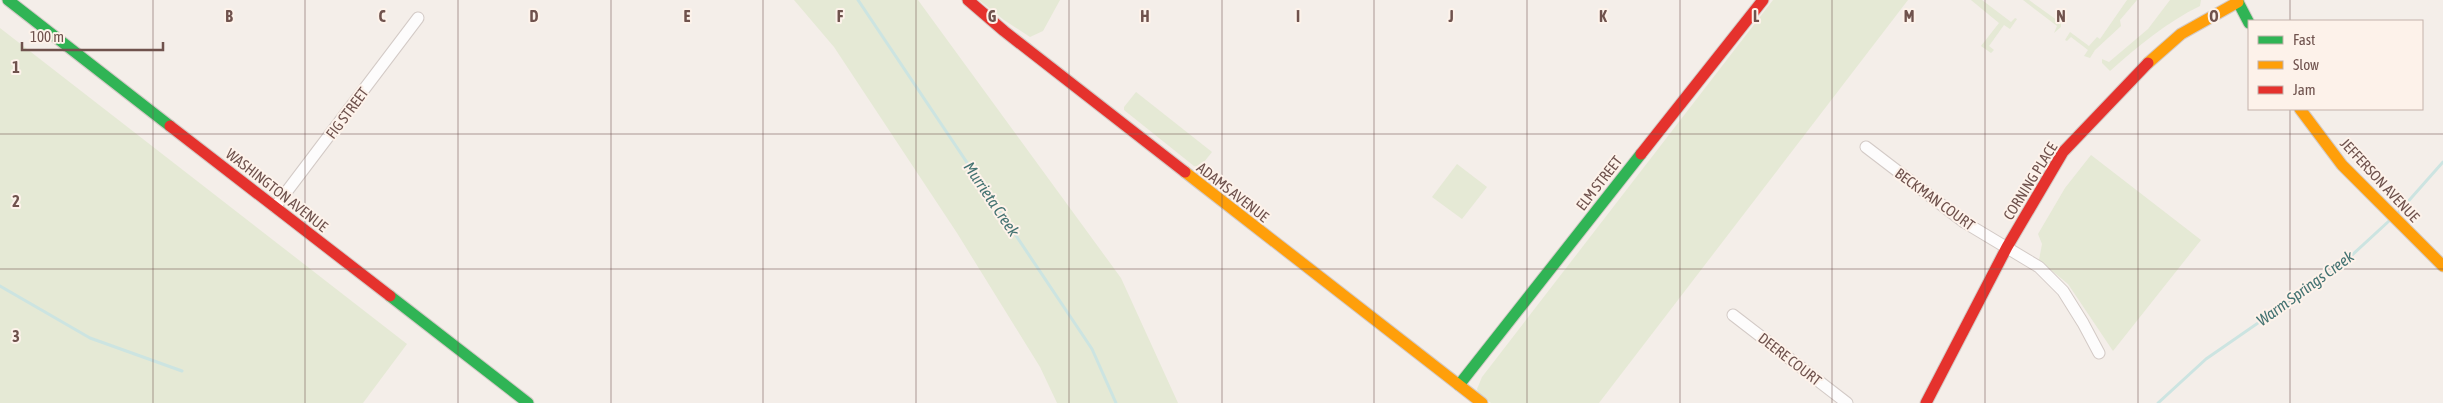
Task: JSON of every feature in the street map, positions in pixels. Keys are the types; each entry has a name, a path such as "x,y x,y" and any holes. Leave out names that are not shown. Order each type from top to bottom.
{"street":[{"name":"WASHINGTON AVENUE","path":"8,0 528,403"},
{"name":"ADAMS AVENUE","path":"968,0 1004,31 1385,330 1482,403"},
{"name":"ELM STREET","path":"1459,385 1763,0"},
{"path":"2237,1 2248,20"},
{"name":"CORNING PLACE","path":"1926,403 2007,247 2063,152 2140,69 2181,34 2237,1"},
{"name":"FIG STREET","path":"275,207 418,18"},
{"name":"JEFFERSON AVENUE","path":"2301,110 2342,165 2443,266"},
{"name":"BECKMAN COURT","path":"1866,147 1964,222 2039,267 2063,291 2099,353"},
{"name":"DEERE COURT","path":"1733,315 1847,403"}],"green space":[{"path":"794,0 918,0 1121,278 1178,403 1057,403 1040,367 957,233 834,47"},
{"path":"979,0 1060,0 1043,31 1030,37 1004,20"},
{"path":"1773,0 1908,0 1599,403 1491,403 1479,394 1477,389 1482,377"},
{"path":"1971,0 1982,0 2011,22 2015,18 2017,19 2010,29 2004,25 1989,46 1994,50 1991,53 1981,46 1999,23"},
{"path":"2023,0 2029,0 2061,23 2061,27 2054,33 2057,26"},
{"path":"2127,0 2137,0 2120,20 2121,26 2095,50 2090,58 2084,56 2088,50 2071,37 2067,41 2065,40 2070,32 2089,46 2097,37 2100,39"},
{"path":"2170,0 2201,0 2200,6 2176,19 2153,35 2110,71 2102,63 2102,59 2109,62 2148,29"},
{"path":"0,28 407,344 363,403 0,403"},
{"path":"1136,92 1212,152 1200,167 1194,166 1124,110 1124,107"},
{"path":"2091,155 2201,240 2113,351 2068,284 2039,260 2042,244 2038,234 2065,188"},
{"path":"1457,164 1487,187 1462,219 1432,197"}],"waterway":[{"name":"Murrieta Creek","path":"858,0 1092,349 1116,403"},
{"name":"Warm Springs Creek","path":"2397,214 2443,162"},
{"name":"Warm Springs Creek","path":"2158,403 2206,359 2339,267 2389,221"},
{"path":"0,286 90,338 182,371"}],"traffic: fast":[{"path":"8,0 170,126"},
{"path":"2237,0 2248,21"},
{"path":"1459,385 1641,154"},
{"path":"390,296 528,403"}],"traffic: slow":[{"path":"2148,63 2181,34 2238,2"},
{"path":"2301,110 2342,165 2443,266"},
{"path":"1185,172 1482,403"}],"traffic: jam":[{"path":"968,0 1004,31 1185,172"},
{"path":"1641,154 1763,0"},
{"path":"1926,403 2007,247 2063,152 2148,63"},
{"path":"170,126 390,296"}]}
